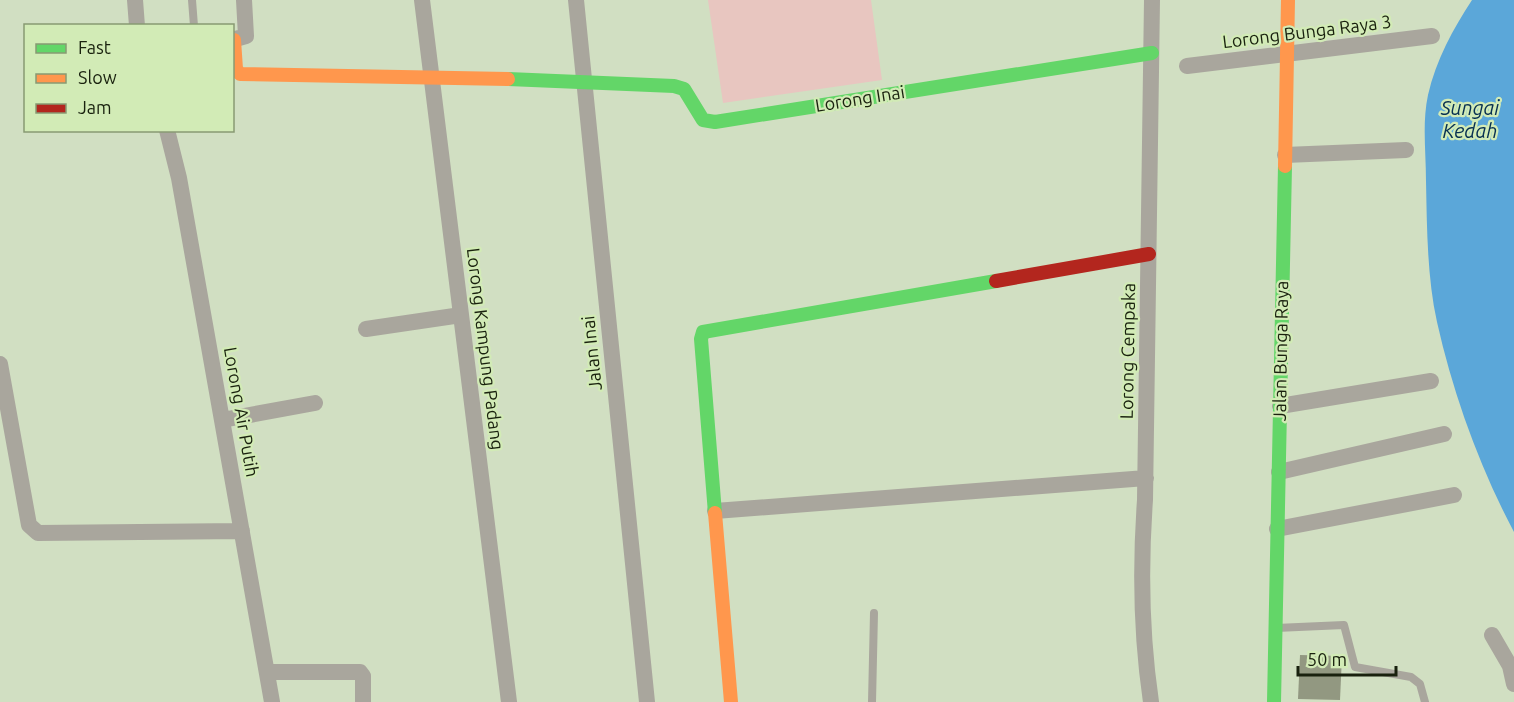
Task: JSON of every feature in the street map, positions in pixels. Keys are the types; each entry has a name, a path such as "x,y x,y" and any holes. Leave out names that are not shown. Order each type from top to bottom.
{"street":[{"path":"135,0 137,24"},
{"path":"234,40 246,36 244,0"},
{"name":"Lorong Kampung Padang","path":"422,0 509,702"},
{"name":"Jalan Inai","path":"576,0 647,702"},
{"name":"Lorong Cempaka","path":"1151,702 1142,617 1141,566 1146,478 1152,0"},
{"name":"Jalan Bunga Raya","path":"1274,702 1288,0"},
{"name":"Lorong Bunga Raya 3","path":"1187,66 1432,36"},
{"name":"Lorong Inai","path":"234,50 236,69 242,75 584,80 679,87 684,89 703,120 715,122 1152,52"},
{"name":"Lorong Air Putih","path":"168,132 177,169 272,702"},
{"path":"1285,155 1406,150"},
{"path":"731,702 701,339 707,330 1149,254"},
{"path":"366,329 461,315"},
{"path":"0,364 29,525 32,530 38,533 242,531"},
{"path":"1280,406 1431,381"},
{"path":"222,420 315,404"},
{"path":"1279,472 1444,434"},
{"path":"715,511 1146,478"},
{"path":"1277,529 1454,495"},
{"path":"1492,635 1512,666 1514,684"},
{"path":"267,672 360,672 363,676 363,702"}],"lane":[{"path":"192,0 194,24"},
{"path":"872,702 874,613"},
{"path":"1276,628 1344,625 1355,667 1411,677 1420,684 1425,702"}],"shaded area":[{"path":"708,0 871,0 882,80 723,103"}],"water":[{"name":"Sungai Kedah","path":"1472,0 1514,0 1514,532 1490,482 1459,403 1437,322 1429,270 1426,106 1440,57"}],"building":[{"path":"1300,655 1342,656 1340,700 1298,699"}],"traffic: fast":[{"path":"508,79 674,86 684,89 703,120 715,122 1152,53"},
{"path":"1274,702 1285,166"},
{"path":"715,513 701,339 703,332 996,281"}],"traffic: slow":[{"path":"1285,166 1288,0"},
{"path":"234,40 236,69 240,74 508,79"},
{"path":"715,513 731,702"}],"traffic: jam":[{"path":"996,281 1149,254"}]}
